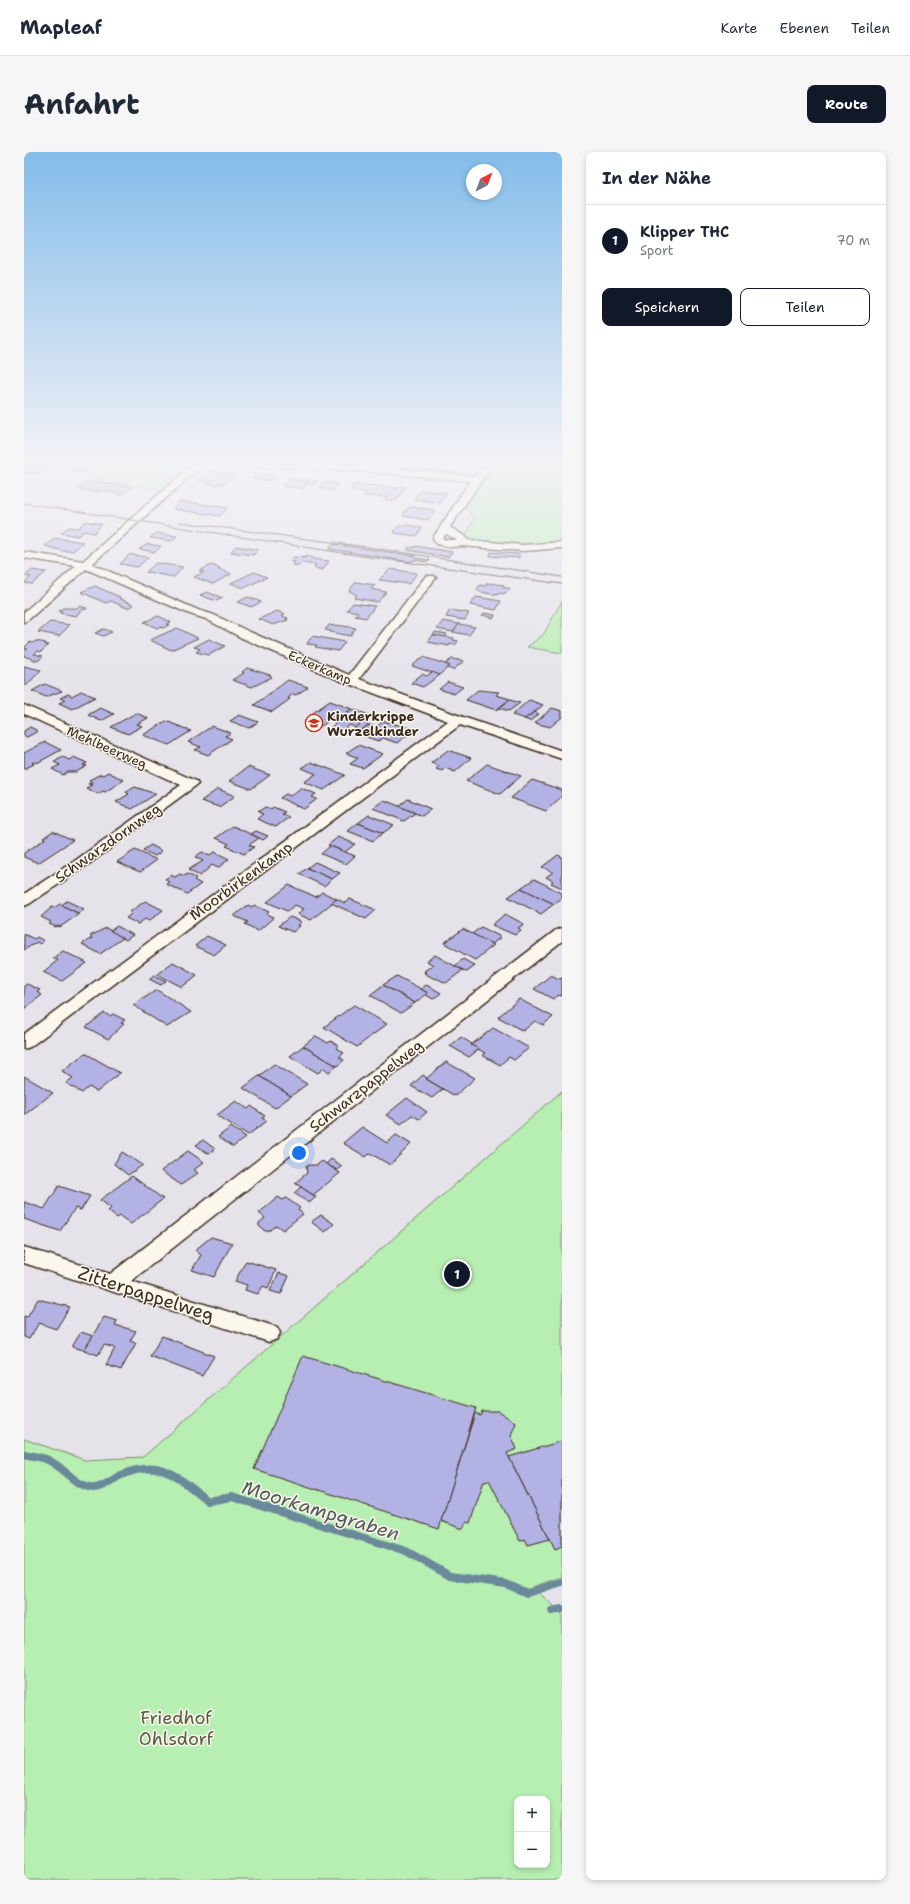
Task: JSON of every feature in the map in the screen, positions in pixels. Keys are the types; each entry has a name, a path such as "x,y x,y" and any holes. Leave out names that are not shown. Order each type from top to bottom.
{"street":[{"path":"24,618 107,544"},
{"path":"470,544 524,548 562,546"},
{"name":"Eckerkamp","path":"24,555 83,564 216,620 246,635 351,680 458,720 562,755"},
{"path":"351,680 430,578"},
{"name":"Mehlbeerweg","path":"24,709 191,784"},
{"name":"Moorbirkenkamp","path":"24,1043 458,720"},
{"name":"Schwarzdornweg","path":"24,901 81,863 191,784"},
{"name":"Schwarzpappelweg","path":"113,1283 562,933"},
{"name":"Zitterpappelweg","path":"24,1255 269,1333"}],"green space":[{"path":"496,544 542,544 526,545"},
{"path":"562,601 562,653 527,647 543,635"},
{"name":"Friedhof Ohlsdorf","path":"562,1091 562,1577 532,1587 562,1613 562,1880 24,1880 24,1439 85,1460 143,1457"}],"building":[{"path":"48,544 81,544 73,551 63,551 45,546"},
{"path":"148,544 161,546 155,552 139,549"},
{"path":"334,544 416,556 415,558 430,560 428,562 413,560 412,562 329,549"},
{"path":"236,546 258,550 253,555 231,552"},
{"path":"415,546 452,552 448,557 407,550 409,547 414,548"},
{"path":"491,552 519,554 519,558 490,556"},
{"path":"130,554 148,557 138,567 120,564"},
{"path":"306,556 314,558 313,559 329,561 323,570 314,568 316,565 301,563 299,566 292,565 295,562 290,561 294,557 305,558"},
{"path":"156,563 183,567 174,577 146,572"},
{"path":"211,565 231,574 213,584 194,577 204,572 199,571"},
{"path":"390,569 417,573 409,584 379,580"},
{"path":"32,570 46,572 32,584 24,583 31,577 25,576"},
{"path":"254,572 267,577 244,588 231,583"},
{"path":"356,582 375,585 371,589 386,592 378,602 354,598 357,595 349,591"},
{"path":"487,583 504,585 503,588 509,588 510,590 498,595 480,592 477,590 480,585 485,586"},
{"path":"95,586 134,605 127,608 111,601 106,603 81,592"},
{"path":"207,592 223,598 216,601 200,595"},
{"path":"248,597 261,602 251,607 238,602"},
{"path":"476,597 501,601 496,610 470,605"},
{"path":"353,603 375,606 366,618 355,616 358,612 347,610"},
{"path":"79,606 87,608 85,610 82,609 76,616 60,613 62,612 59,611 63,608 77,608"},
{"path":"450,610 469,613 465,620 446,617"},
{"path":"277,611 285,614 282,616 288,618 286,619 288,620 273,625 259,619"},
{"path":"484,613 495,615 494,618 482,615"},
{"path":"158,616 171,622 166,624 169,625 163,628 157,628 144,622"},
{"path":"443,621 459,624 453,632 437,629"},
{"path":"50,622 70,625 59,636 38,632"},
{"path":"459,624 475,627 469,635 453,632"},
{"path":"329,625 356,628 350,636 325,630"},
{"path":"177,628 198,638 171,650 150,640"},
{"path":"104,629 112,632 103,636 95,633"},
{"path":"435,632 447,634 445,637 433,635"},
{"path":"433,635 454,638 453,640 458,641 455,645 450,644 449,646 428,642"},
{"path":"312,636 345,642 338,651 315,647 317,645 307,644"},
{"path":"209,639 225,646 209,655 196,652 200,649 194,647"},
{"path":"35,641 46,643 44,644 48,645 41,652 38,651 34,654 43,656 38,661 24,656 24,651 28,649 24,648 30,642 33,643"},
{"path":"423,657 450,666 439,675 412,666"},
{"path":"452,659 464,661 453,670 447,668 450,666 445,664"},
{"path":"24,666 41,670 26,686 24,685"},
{"path":"247,668 270,675 272,677 252,687 232,680 244,673 242,672"},
{"path":"432,672 440,675 423,687 411,683 422,674 427,676"},
{"path":"288,680 308,687 296,695 293,694 288,698 290,699 272,712 254,705"},
{"path":"448,682 463,687 454,694 439,689"},
{"path":"45,684 62,691 46,697 32,691"},
{"path":"478,690 499,692 496,695 510,699 496,710 466,700"},
{"path":"81,691 95,697 72,709 59,703 65,700 60,698 68,694 72,696"},
{"path":"510,700 520,703 509,711 499,708"},
{"path":"529,700 543,705 526,719 512,715"},
{"path":"330,701 352,709 343,715 340,714 321,726 307,721 314,716 310,715"},
{"path":"100,708 114,714 101,721 88,715"},
{"path":"552,708 562,711 562,717 550,727 535,723"},
{"path":"352,709 369,715 362,720 365,721 356,728 350,725 341,731 331,727 346,716 343,715"},
{"path":"535,712 539,714 530,721 524,719"},
{"path":"136,713 148,718 137,724 142,726 128,734 111,727"},
{"path":"239,715 258,722 249,728 230,721"},
{"path":"166,721 191,731 169,745 143,735"},
{"path":"384,721 409,728 406,730 411,732 397,743 383,738 378,741 364,736"},
{"path":"363,722 369,725 360,731 354,729"},
{"path":"369,725 374,726 365,733 360,731"},
{"path":"212,726 231,733 225,736 232,739 208,755 195,750 201,747 188,742"},
{"path":"30,727 38,731 27,737 24,736 24,731"},
{"path":"45,742 61,750 37,763 32,763 34,764 24,769 24,753"},
{"path":"358,745 383,754 363,768 350,764 358,758 346,753"},
{"path":"448,750 471,758 455,772 445,768 442,771 436,769 439,766 431,763"},
{"path":"63,757 69,760 74,757 87,763 83,765 87,766 76,772 67,772 63,775 52,769 60,765 54,762"},
{"path":"311,762 345,775 324,790 304,782 316,774 302,768"},
{"path":"487,764 521,776 500,794 466,781"},
{"path":"248,767 270,775 251,789 229,781"},
{"path":"108,772 124,780 105,792 103,791 98,794 86,788 92,785 88,784 92,782 89,780"},
{"path":"532,780 562,790 562,796 546,811 511,798"},
{"path":"135,787 156,794 132,809 116,802 129,794 126,792"},
{"path":"301,788 316,794 312,797 317,799 304,809 280,798 286,794 290,796"},
{"path":"218,789 235,796 219,807 201,801"},
{"path":"408,799 431,809 422,816 399,806"},
{"path":"384,800 415,813 404,821 373,808"},
{"path":"265,807 271,809 273,807 285,812 282,814 289,817 276,827 257,819 263,814 258,812"},
{"path":"369,815 394,825 383,833 358,823"},
{"path":"358,823 383,833 373,841 348,831"},
{"path":"233,826 259,838 249,845 254,847 244,854 226,846 229,844 216,838"},
{"path":"53,831 73,840 38,863 24,857 24,853 45,839 43,838"},
{"path":"256,831 268,836 263,840 251,834"},
{"path":"338,837 355,844 345,852 328,845"},
{"path":"151,845 162,851 155,856 143,850"},
{"path":"330,846 355,856 346,864 321,854"},
{"path":"135,850 157,860 140,872 117,862"},
{"path":"202,852 209,855 215,852 229,859 218,868 212,865 200,876 188,870 203,861 195,857"},
{"path":"558,855 562,857 562,888 551,883 553,881 546,877 553,872 542,867"},
{"path":"315,862 340,873 332,879 307,868"},
{"path":"307,868 332,879 324,886 299,874"},
{"path":"180,874 185,876 187,874 196,878 194,880 201,884 187,894 166,884 169,882 165,879 171,875 175,877"},
{"path":"534,879 562,893 562,898 554,904 521,888"},
{"path":"289,885 316,897 322,892 337,899 311,920 298,914 304,909 295,905 287,911 267,902"},
{"path":"521,888 554,904 541,914 508,897"},
{"path":"337,899 345,903 350,899 376,910 366,919 331,903"},
{"path":"67,901 84,909 78,913 61,905"},
{"path":"145,901 163,910 149,921 145,919 138,924 126,918 132,913 130,912"},
{"path":"60,904 79,914 60,927 56,927 49,924 51,922 41,917 52,907 54,908"},
{"path":"248,905 252,907 254,905 269,912 267,914 274,917 258,931 245,924 248,922 234,916"},
{"path":"505,914 524,924 518,928 521,930 515,935 492,925"},
{"path":"290,917 302,922 293,932 278,926"},
{"path":"117,926 133,935 126,940 110,931"},
{"path":"481,927 501,937 492,944 472,934"},
{"path":"106,928 123,938 100,954 82,944 92,938 90,936"},
{"path":"463,929 494,945 475,960 444,943"},
{"path":"24,934 34,939 37,937 44,941 40,944 37,942 24,950"},
{"path":"207,936 226,945 214,955 195,946"},
{"path":"63,951 87,963 62,981 43,972 58,960 53,958"},
{"path":"435,955 463,970 446,983 436,978 435,979 424,973 426,972 424,971 433,965 427,961"},
{"path":"463,959 475,966 467,972 455,966"},
{"path":"173,962 197,975 182,987 157,974"},
{"path":"154,975 166,981 161,985 149,979"},
{"path":"551,975 559,979 562,978 562,996 559,995 553,999 534,989"},
{"path":"397,976 428,993 415,1003 383,985"},
{"path":"27,984 40,990 37,992 42,995 24,1009 24,986"},
{"path":"383,985 415,1003 401,1013 370,995"},
{"path":"426,985 441,993 433,999 426,995 428,993 421,989"},
{"path":"157,990 191,1012 167,1027 133,1005"},
{"path":"519,999 553,1017 543,1025 535,1021 523,1031 498,1017"},
{"path":"354,1005 387,1024 357,1047 324,1027"},
{"path":"104,1013 110,1016 113,1014 125,1020 121,1023 124,1024 108,1039 86,1027"},
{"path":"493,1028 529,1048 514,1060 509,1057 500,1065 482,1055 485,1053 471,1045"},
{"path":"316,1036 328,1043 331,1041 338,1046 336,1048 344,1053 339,1057 344,1060 337,1066 303,1046"},
{"path":"461,1037 479,1049 469,1057 450,1046"},
{"path":"303,1046 337,1066 329,1072 324,1068 318,1073 290,1056"},
{"path":"85,1053 120,1073 97,1092 89,1087 82,1093 66,1083 73,1078 62,1071"},
{"path":"446,1062 475,1078 455,1096 426,1079"},
{"path":"274,1064 307,1084 291,1096 259,1076"},
{"path":"423,1075 427,1078 426,1079 443,1089 432,1098 411,1086"},
{"path":"24,1076 53,1093 24,1115"},
{"path":"259,1076 291,1096 275,1108 243,1088"},
{"path":"407,1098 427,1112 419,1119 412,1115 401,1124 386,1115"},
{"path":"236,1101 248,1109 251,1106 265,1116 262,1118 267,1121 248,1135 217,1115"},
{"path":"231,1127 246,1137 233,1147 218,1137"},
{"path":"362,1127 387,1143 396,1135 411,1144 390,1165 370,1153 366,1157 343,1143"},
{"path":"203,1140 215,1149 209,1154 196,1145"},
{"path":"188,1151 204,1162 194,1170 198,1173 181,1185 161,1171"},
{"path":"122,1152 143,1165 128,1175 114,1164"},
{"path":"331,1159 342,1166 337,1170 326,1164"},
{"path":"322,1161 340,1173 313,1195 295,1183 307,1173 306,1167 309,1165 317,1165"},
{"path":"132,1176 163,1199 131,1224 120,1216 117,1218 108,1211 111,1208 100,1200"},
{"path":"59,1186 90,1196 81,1210 75,1208 60,1231 24,1219 24,1202 44,1209"},
{"path":"301,1187 316,1197 309,1203 294,1193"},
{"path":"278,1197 283,1200 286,1198 300,1208 298,1210 303,1214 283,1230 276,1225 270,1230 265,1231 259,1226 259,1223 265,1218 259,1213"},
{"path":"321,1215 334,1224 325,1232 311,1222"},
{"path":"211,1237 232,1243 214,1277 192,1270 201,1255 195,1250"},
{"path":"246,1261 276,1270 268,1288 263,1286 258,1294 245,1290 247,1285 235,1281"},
{"path":"279,1273 289,1276 281,1294 270,1291"},
{"path":"38,1299 70,1307 56,1329 39,1323 29,1339 24,1337 24,1316 27,1317"},
{"path":"104,1317 117,1321 115,1325 136,1331 130,1341 136,1343 121,1370 106,1365 115,1348 104,1345 98,1355 84,1350"},
{"path":"81,1332 93,1336 84,1350 72,1347"},
{"path":"162,1336 214,1356 202,1376 150,1356"},
{"path":"303,1356 476,1408 439,1529 254,1469"},
{"path":"482,1411 498,1411 516,1423 511,1435 517,1449 507,1453 550,1539 528,1545 525,1539 520,1541 489,1480 484,1481 470,1523 466,1522 463,1529 441,1521 475,1413 480,1415"},
{"path":"562,1441 562,1546 555,1549 509,1457"}],"waterway":[{"name":"Moorkampgraben","path":"24,1454 48,1460 81,1484 94,1488 133,1471 146,1468 157,1469 177,1477 208,1501 232,1497 406,1551 450,1576 506,1584 527,1593 562,1582"},
{"path":"552,1611 562,1609"}],"tram line":[{"path":"283,544 562,584"},
{"path":"342,544 562,577"}],"place":[{"name":"Kinderkrippe Wurzelkinder","path":"314,723"},
{"name":"Klipper THC","path":"457,1274"}]}
